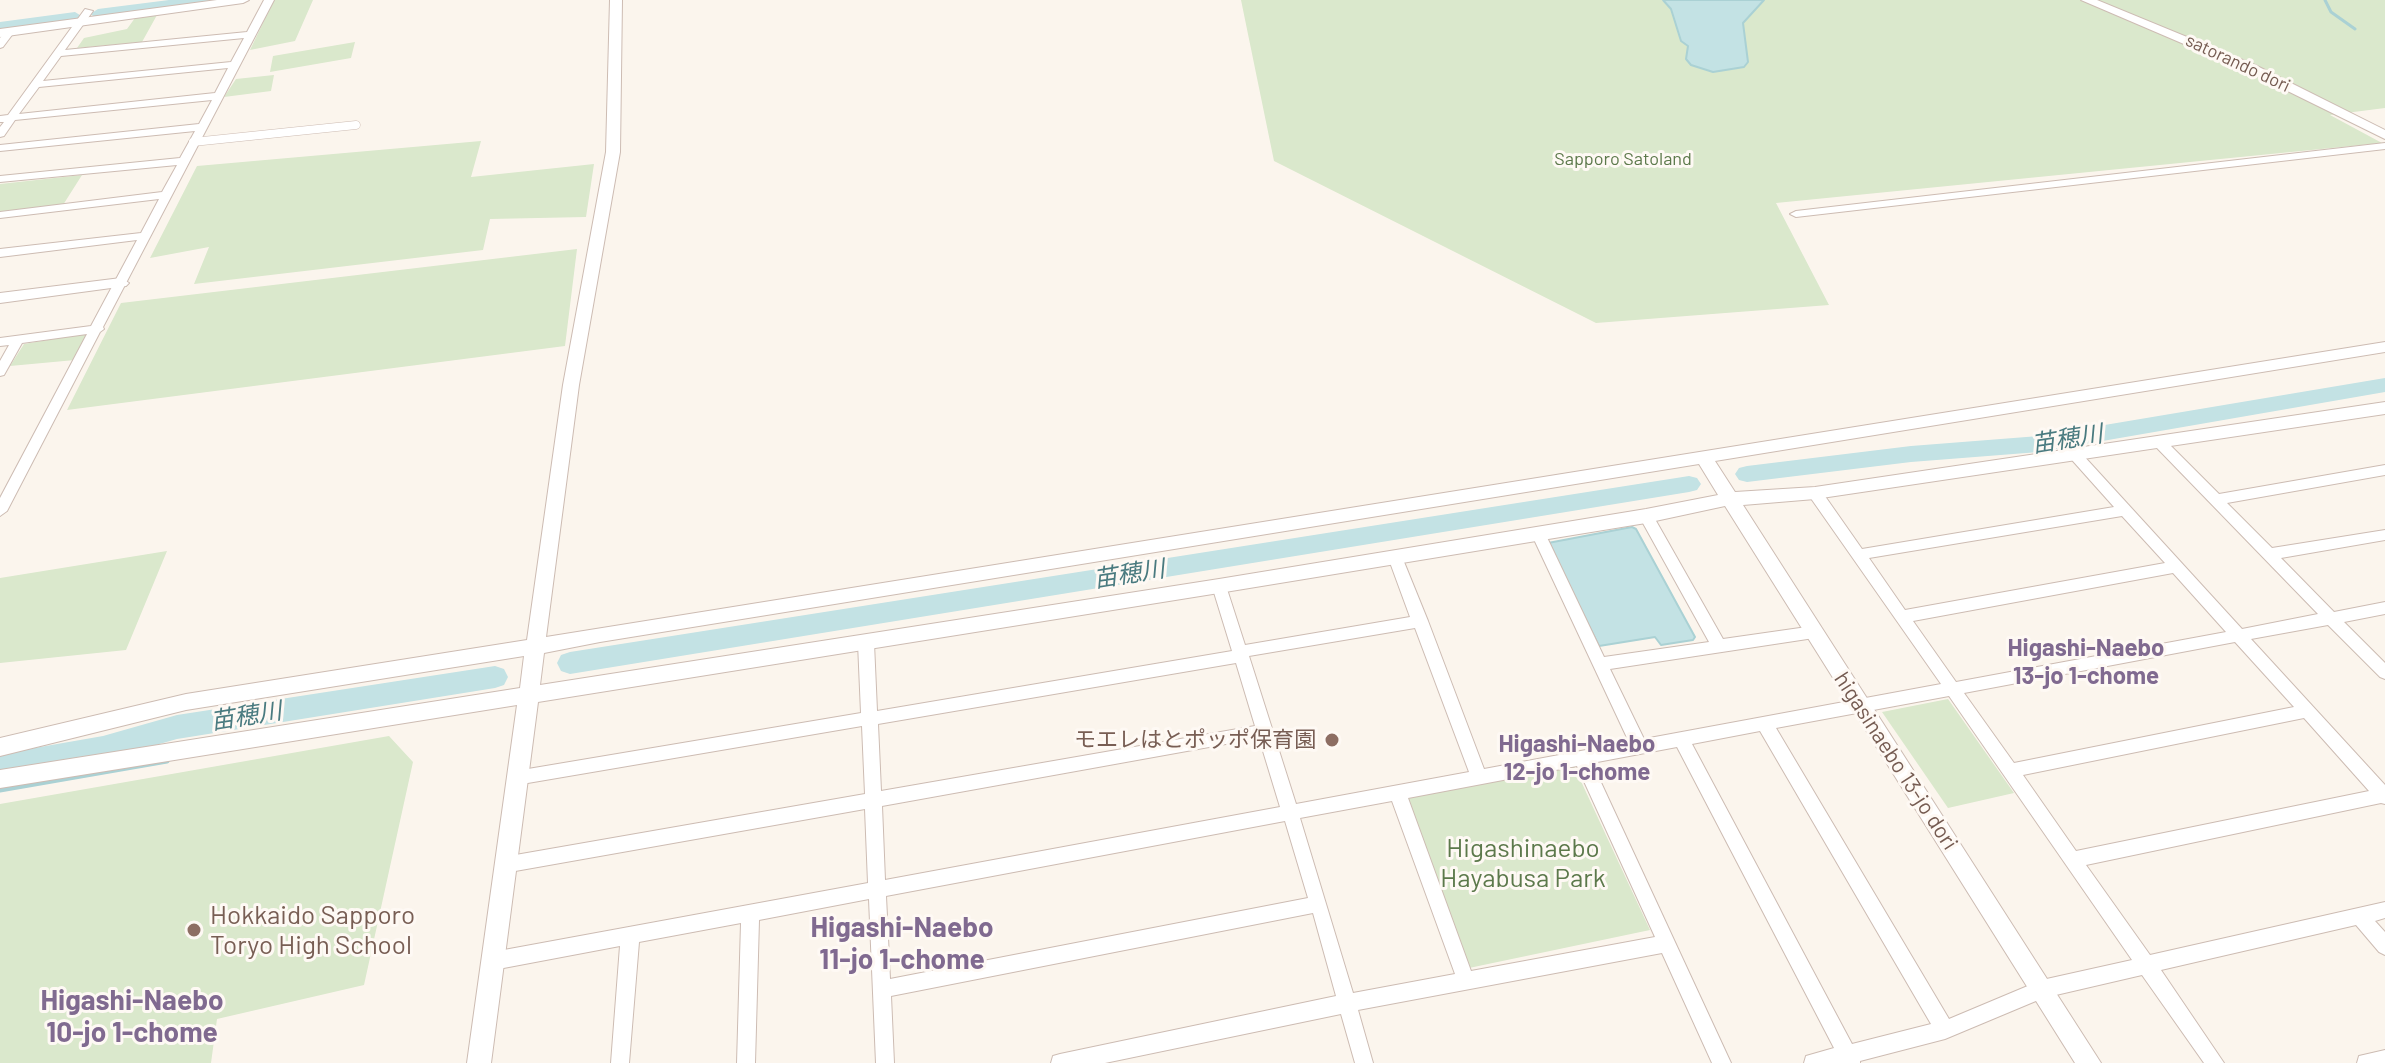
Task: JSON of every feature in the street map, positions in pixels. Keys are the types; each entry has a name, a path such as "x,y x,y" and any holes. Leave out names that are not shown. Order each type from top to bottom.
{"street":[{"path":"0,45 3,29 170,0"},
{"path":"0,134 85,16 243,0"},
{"path":"1,507 98,329 232,65 269,0"},
{"path":"479,1063 571,385 613,152 616,0"},
{"name":"satorando dori","path":"2087,0 2251,68 2385,135"},
{"path":"59,53 250,35"},
{"path":"38,84 232,65"},
{"path":"0,119 217,96"},
{"path":"193,142 356,125"},
{"path":"1,150 200,127"},
{"path":"1796,214 2385,146"},
{"path":"0,179 184,161"},
{"path":"0,215 166,195"},
{"path":"0,253 146,236"},
{"path":"0,298 121,283"},
{"path":"0,342 98,329"},
{"path":"0,372 18,339"},
{"path":"0,747 186,702 2385,347"},
{"path":"0,779 1219,586 1646,516 1729,499 1815,493 2077,457 2385,408"},
{"path":"2161,444 2385,673"},
{"path":"2077,457 2384,796"},
{"name":"higasinaebo 13-jo dori","path":"1704,458 2089,1063"},
{"path":"2216,500 2385,470"},
{"path":"1815,493 2215,1063"},
{"path":"1857,555 2124,510"},
{"path":"1646,516 1719,646"},
{"path":"1538,533 1640,748"},
{"path":"2270,554 2385,535"},
{"path":"1395,557 1479,777"},
{"path":"1901,617 2176,567"},
{"path":"1219,586 1319,904 1364,1063"},
{"path":"493,961 630,938 2385,608"},
{"path":"516,778 1421,621"},
{"path":"1600,664 1814,632"},
{"path":"866,643 885,1063"},
{"path":"2009,771 2307,711"},
{"path":"1765,725 1945,1030"},
{"path":"504,865 1263,731"},
{"path":"1682,740 1850,1059"},
{"path":"1582,758 1722,1063"},
{"path":"1398,794 1466,981"},
{"path":"2071,860 2384,796"},
{"path":"883,989 1319,904"},
{"path":"1813,1063 1850,1059 1945,1030 2042,989 2385,910"},
{"path":"746,1063 750,915"},
{"path":"2359,915 2385,946"},
{"path":"620,1063 630,938"},
{"path":"1060,1063 1348,1003 1666,944"},
{"path":"2366,1063 2385,1059"}],"green space":[{"path":"274,0 313,0 295,41 250,50"},
{"name":"Sapporo Satoland","path":"1241,0 2385,0 2385,108 2330,115 2382,143 1776,203 1829,305 1596,323 1274,161"},
{"path":"157,15 142,42 77,48 84,38 127,29 135,18"},
{"path":"355,42 351,58 270,72 273,56"},
{"path":"274,75 271,91 224,97 236,79"},
{"path":"481,141 471,177 594,164 586,217 490,219 483,250 194,284 209,247 150,258 197,166"},
{"path":"82,175 63,205 0,212 0,184"},
{"path":"577,249 565,346 67,410 121,303"},
{"path":"89,333 75,360 10,366 24,344"},
{"path":"167,551 126,650 0,663 0,578"},
{"path":"1948,699 2014,793 1948,808 1882,712"},
{"name":"Hokkaido Sapporo Toryo High School","path":"389,736 413,762 364,985 217,1019 211,1063 0,1063 0,804"},
{"name":"Higashinaebo Hayabusa Park","path":"1573,764 1650,930 1469,968 1406,796"}],"water":[{"path":"1663,0 1764,0 1743,23 1748,62 1744,67 1713,72 1691,65 1686,59 1688,46 1681,41 1671,9"},
{"path":"1632,527 1636,529 1695,637 1693,640 1661,645 1655,637 1599,646 1548,543"}],"waterway":[{"path":"98,14 204,0"},
{"path":"2325,0 2331,12 2355,29"},
{"path":"0,27 75,17"},
{"name":"苗穂川","path":"1747,474 1911,454 2039,444 2385,385"},
{"name":"苗穂川","path":"570,663 1689,484"},
{"name":"苗穂川","path":"0,766 103,748 177,727 495,677"},
{"path":"0,790 167,761"}],"place":[{"name":"モエレはとポッポ保育園","path":"1332,740"},
{"name":"Hokkaido Sapporo Toryo High School","path":"194,930"}],"district":[{"name":"Higashi-Naebo 13-jo 1-chome","path":"2086,662"},
{"name":"Higashi-Naebo 12-jo 1-chome","path":"1577,758"},
{"name":"Higashi-Naebo 11-jo 1-chome","path":"902,944"},
{"name":"Higashi-Naebo 10-jo 1-chome","path":"132,1017"}]}
